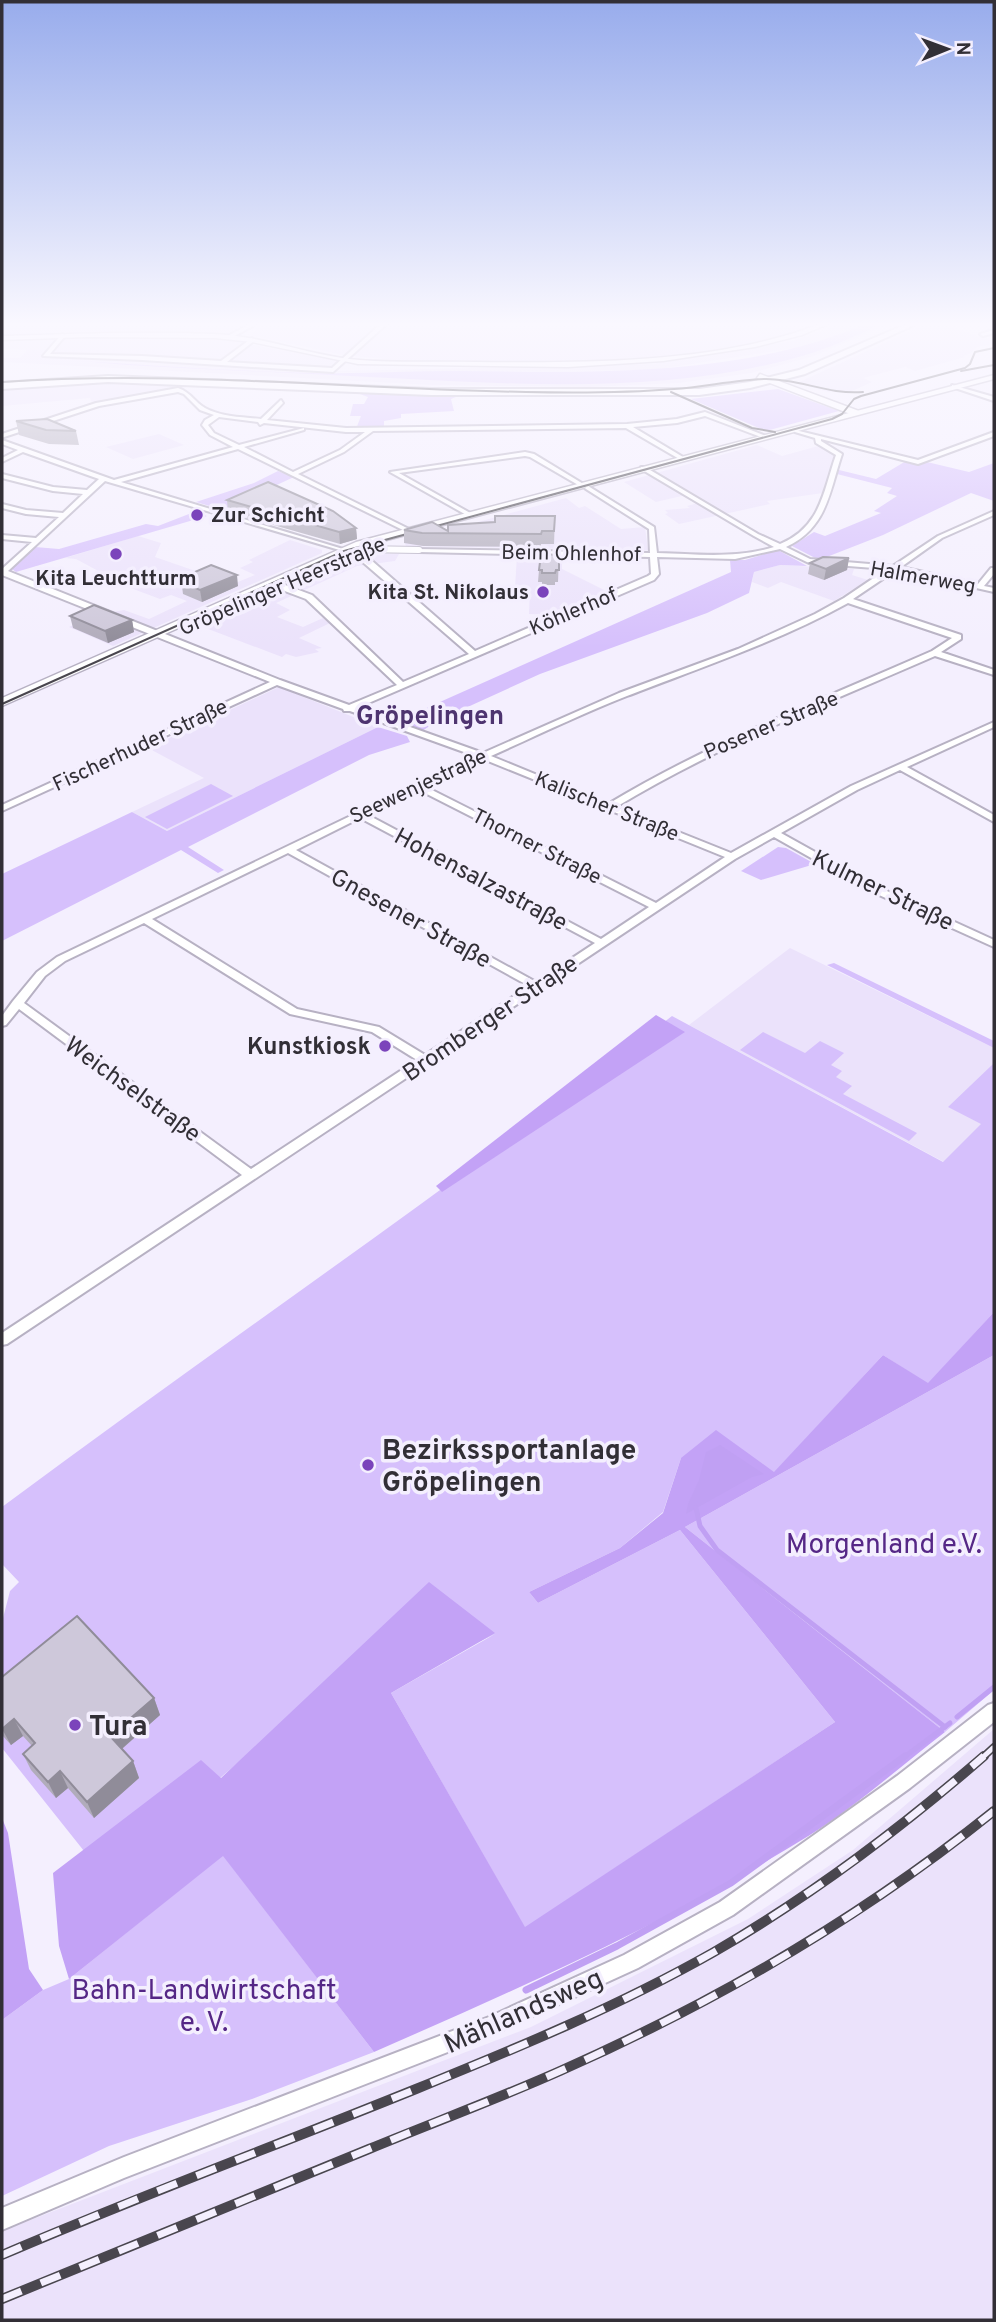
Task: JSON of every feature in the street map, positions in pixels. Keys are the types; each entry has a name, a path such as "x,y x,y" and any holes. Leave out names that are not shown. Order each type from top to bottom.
{"main road":[{"name":"Gröpelinger Heerstraße","path":"646,470 782,431"},
{"name":"Gröpelinger Heerstraße","path":"2,702 349,552 409,531 796,431"},
{"name":"Gröpelinger Heerstraße","path":"2,709 159,635 277,586 349,552 585,486"}],"street":[{"path":"208,431 409,531"},
{"path":"114,482 293,431"},
{"path":"293,474 342,451 370,431"},
{"path":"636,431 681,458"},
{"path":"751,431 763,436"},
{"path":"798,431 918,462 994,434"},
{"name":"Beim Ohlenhof","path":"349,552 419,550 745,556 780,546 805,532 816,519 839,454 818,442 818,438"},
{"path":"2,442 103,479 363,558 473,653 347,709 3,573 103,479"},
{"path":"2,460 22,450"},
{"path":"470,515 393,472 532,455 652,528 654,555"},
{"path":"646,470 780,546"},
{"path":"2,476 53,489 88,492"},
{"path":"2,506 26,512 63,515"},
{"name":"Seewenjestraße","path":"2,1023 41,974 61,959 483,756 622,695 764,641 847,600 940,537 994,513"},
{"path":"2,537 36,540"},
{"name":"Halmerweg","path":"780,546 809,561 896,568 994,590"},
{"name":"Köhlerhof","path":"473,653 651,578 655,574 654,555"},
{"path":"979,587 994,570"},
{"path":"277,586 309,597 402,685"},
{"name":"Posener Straße","path":"611,806 659,777 714,749 935,653 958,637 847,600"},
{"path":"935,653 994,673"},
{"name":"Fischerhuder Straße","path":"2,808 277,682"},
{"name":"Kalischer Straße","path":"347,709 483,756 732,857"},
{"name":"Bromberger Straße","path":"2,1340 732,857 854,788 994,724"},
{"path":"900,767 994,819"},
{"name":"Thorner Straße","path":"417,786 656,907"},
{"name":"Hohensalzastraße","path":"359,814 602,943"},
{"name":"Kulmer Straße","path":"774,833 872,888 994,944"},
{"name":"Gnesener Straße","path":"287,849 536,986"},
{"path":"143,918 294,1012 375,1029 426,1060"},
{"name":"Weichselstraße","path":"17,1003 250,1175"},
{"name":"Mählandsweg","path":"2,2219 140,2161 434,2050 531,2009 642,1956 701,1925 743,1897 866,1809 994,1711"}],"shaded area":[{"path":"159,434 184,445 133,459 106,447"},
{"path":"757,445 782,456 822,445 837,453 823,493 767,501 770,504 679,524 665,514 668,513 665,510 690,508 687,506 698,503 710,509 686,495 656,502 624,482"},
{"path":"566,498 579,508 585,506 621,529 645,527 648,550 406,546 404,542"},
{"path":"138,536 161,543 155,557 233,584 255,575 240,568 253,562 249,560 290,540 322,550 322,553 113,646 69,627 96,615 124,610 149,619 187,601 171,595 160,599 128,587 76,559 65,558"},
{"path":"372,553 399,554 395,561 357,566 276,603 290,610 277,617 303,627 323,618 330,623 299,638 322,648 315,649 319,652 296,657 286,654 282,657 203,627"},
{"path":"517,556 562,557 562,569 608,592 555,615 529,614 530,587 515,587"},
{"path":"780,565 854,569 852,575 868,580 834,601 781,582 768,588 752,582 754,572"},
{"path":"279,687 378,727 167,831 132,812 204,778 148,748"},
{"path":"790,948 994,1048 994,1063 949,1107 982,1124 944,1162 689,1025"},
{"path":"656,1015 685,1032 442,1192 436,1186"},
{"path":"994,1312 994,1355 685,1527 945,1732 844,1812 758,1866 650,1924 541,1977 374,2052 223,1856 69,1979 59,1946 53,1873 201,1760 221,1778 429,1582 495,1633 391,1693 525,1927 835,1722 680,1530 538,1603 529,1592 620,1548 663,1513 681,1458 716,1430 774,1472 883,1355 928,1383"},
{"path":"720,1445 764,1474 752,1477 686,1514 706,1452"},
{"path":"994,1729 994,2320 2,2320 2,2231 531,2027 748,1919 853,1850"},
{"path":"2,1818 8,1833 29,1969 43,1990 2,2020"}],"green space":[{"path":"906,461 918,465 927,462 969,472 994,463 994,501 971,493 883,535 819,560 792,546 814,532 825,536 881,513 874,511 897,496 887,493 892,488 837,474 839,470 876,479"},
{"path":"278,471 294,477 223,510 196,502 254,483"},
{"path":"194,512 207,516 16,572 12,569 35,547 59,549 146,524 158,526"},
{"path":"778,550 807,566 780,565 754,572 749,593 707,613 540,674 439,720 422,731 395,722 731,572 730,560 745,560"},
{"path":"378,727 407,736 410,742 369,755 188,847 224,870 218,873 181,850 2,941 2,874 132,812 167,831"},
{"path":"211,784 233,796 167,829 145,817"},
{"path":"778,847 786,848 815,864 761,880 741,871"},
{"path":"834,963 994,1041 994,1048 827,965"},
{"name":"Bezirkssportanlage Gröpelingen","path":"672,1016 943,1162 981,1124 948,1107 994,1063 994,1312 928,1384 883,1355 774,1473 681,1458 663,1512 620,1548 529,1592 538,1603 680,1530 835,1722 525,1928 391,1693 495,1634 247,1755 220,1778 201,1761 84,1851 2,1748 2,1622 10,1591 19,1582 2,1564 2,1507 423,1203"},
{"path":"763,1032 805,1053 820,1041 844,1053 831,1065 842,1071 836,1077 852,1086 843,1094 917,1133 909,1141 740,1050"},
{"name":"Morgenland e.V.","path":"994,1355 994,1690 945,1732 685,1527"},
{"name":"Bahn-Landwirtschaft e. V.","path":"223,1855 374,2052 252,2099 109,2146 2,2196 2,2020 43,1990 69,1979"}],"building":[{"path":"268,482 333,511 356,528 339,532 227,500"},
{"path":"495,516 555,516 554,531 542,531 541,534 422,533 404,530 432,522 448,531 448,525 495,522"},
{"path":"541,554 559,555 559,570 555,573 542,573 542,570 539,570"},
{"path":"823,557 849,558 826,569 810,563"},
{"path":"211,565 237,575 200,590 181,582 186,580 181,578"},
{"path":"94,605 132,620 105,631 70,616"},
{"name":"Tura","path":"77,1616 154,1698 110,1736 133,1761 87,1802 60,1771 48,1782 23,1754 35,1743 14,1719 2,1729 2,1677"}],"waterway":[{"path":"696,1508 700,1526 717,1550 945,1727"},
{"path":"957,1717 994,1687"},
{"path":"945,1727 950,1723"},
{"path":"903,1758 945,1727"},
{"path":"526,1990 617,1946 731,1883 905,1756"}],"tram line":[{"path":"2,704 344,551 786,431"}],"railway":[{"path":"982,1758 994,1747"},
{"path":"2,2255 492,2058 678,1972 820,1885 920,1810 984,1756"},
{"path":"2,2299 560,2071 675,2016 731,1987 839,1922 944,1850 994,1811"}],"place":[{"name":"Zur Schicht","path":"197,515"},
{"name":"Kita Leuchtturm","path":"116,554"},
{"name":"Kita St. Nikolaus","path":"543,592"},
{"name":"Kunstkiosk","path":"385,1046"},
{"name":"Bezirkssportanlage Gröpelingen","path":"368,1465"},
{"name":"Tura","path":"75,1725"}],"district":[{"name":"Gröpelingen","path":"430,715"}]}
